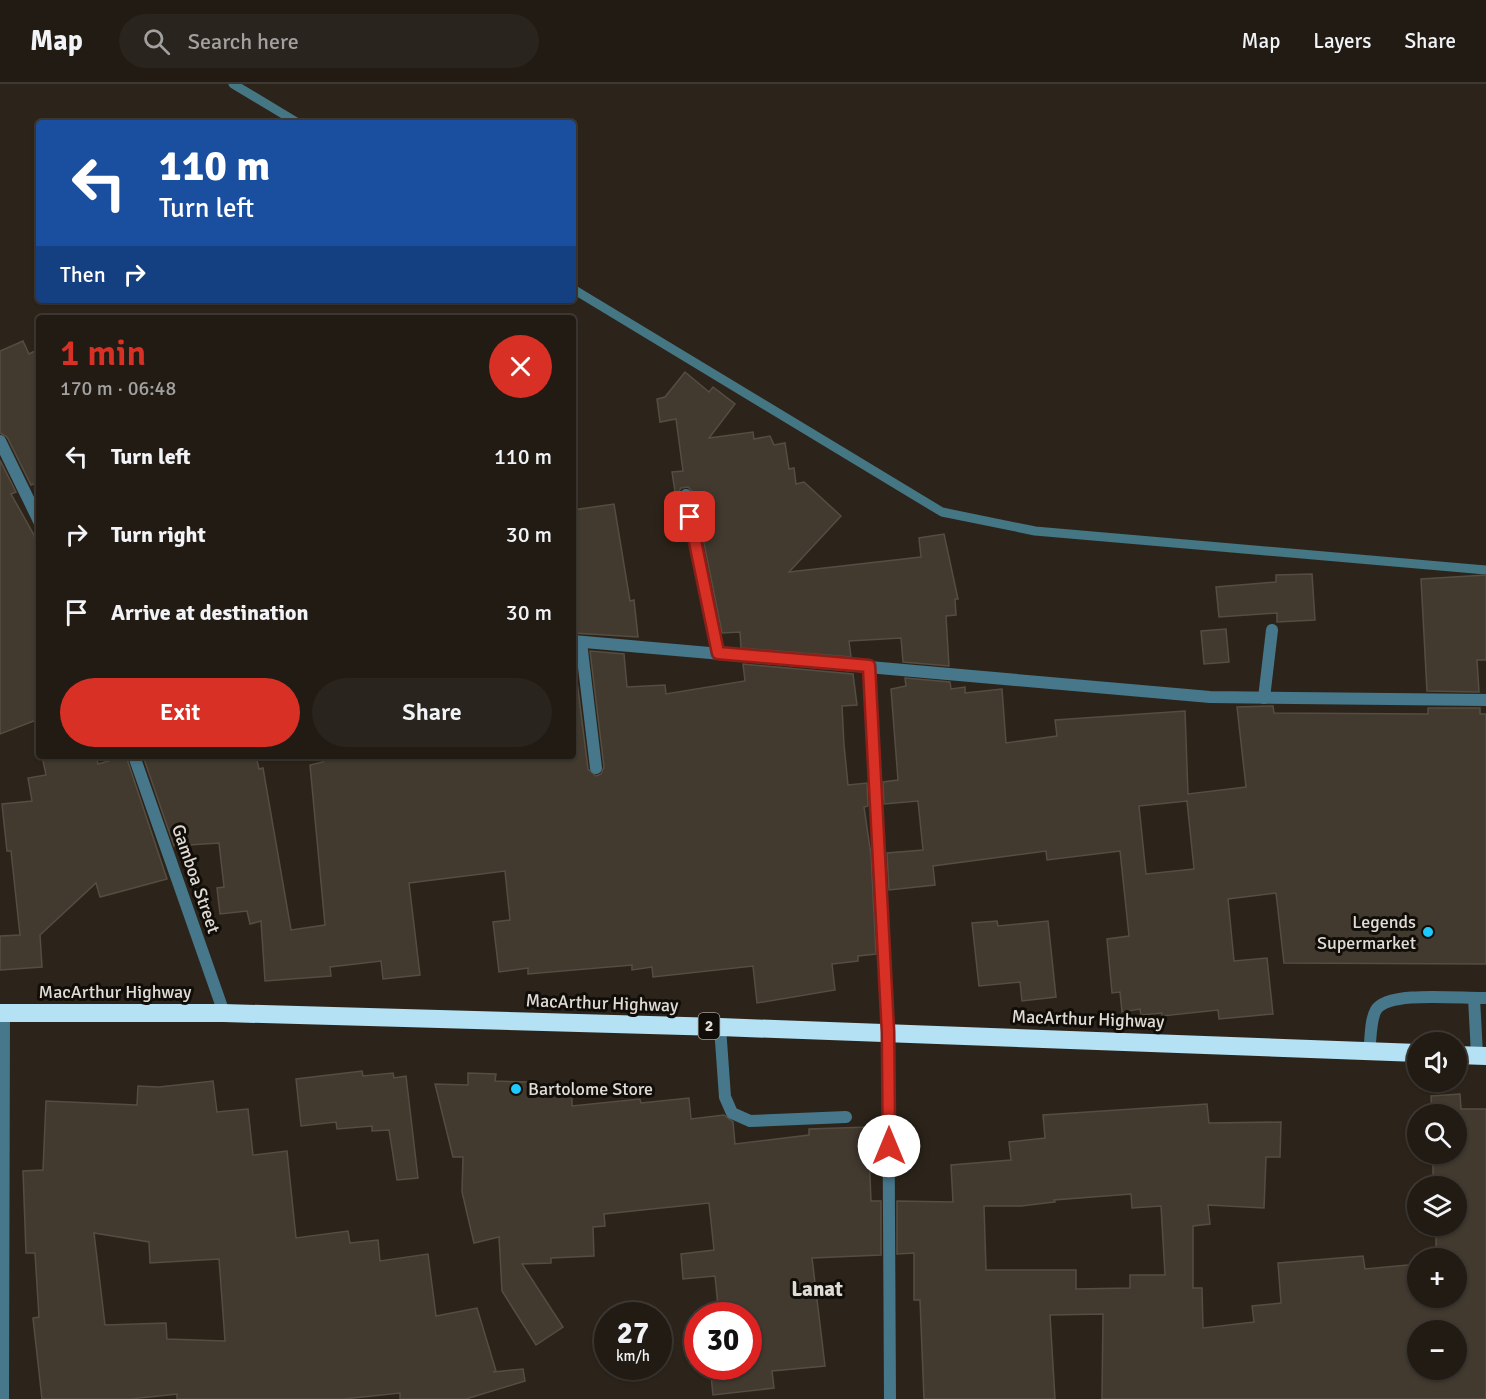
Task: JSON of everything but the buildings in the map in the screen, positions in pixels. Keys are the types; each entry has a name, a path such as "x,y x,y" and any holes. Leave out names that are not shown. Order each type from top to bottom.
{"highway":[{"name":"MacArthur Highway","path":"2,1013 224,1013 720,1027 1407,1053"}],"street":[{"path":"0,441 36,515"},
{"path":"686,495 718,653"},
{"path":"1264,698 1272,630"},
{"path":"596,768 577,642 1160,693 1264,698 1486,700"},
{"path":"869,666 888,1032 890,1399"},
{"name":"Gamboa Street","path":"135,759 224,1013"},
{"path":"1369,1052 1376,1010 1387,1001 1404,998 1480,998 1481,1055"},
{"path":"2,1013 3,1399"},
{"path":"720,1027 725,1097 732,1113 750,1121 846,1117"}],"waterway":[{"path":"233,84 293,120"},
{"path":"576,291 942,512 1035,531 1486,570"}],"place":[{"name":"Legends Supermarket","path":"1428,932"},
{"name":"Bartolome Store","path":"516,1089"}],"district":[{"name":"Lanat","path":"817,1289"}],"route":[{"path":"690,517 718,653 869,666 888,1032 889,1146"}]}
